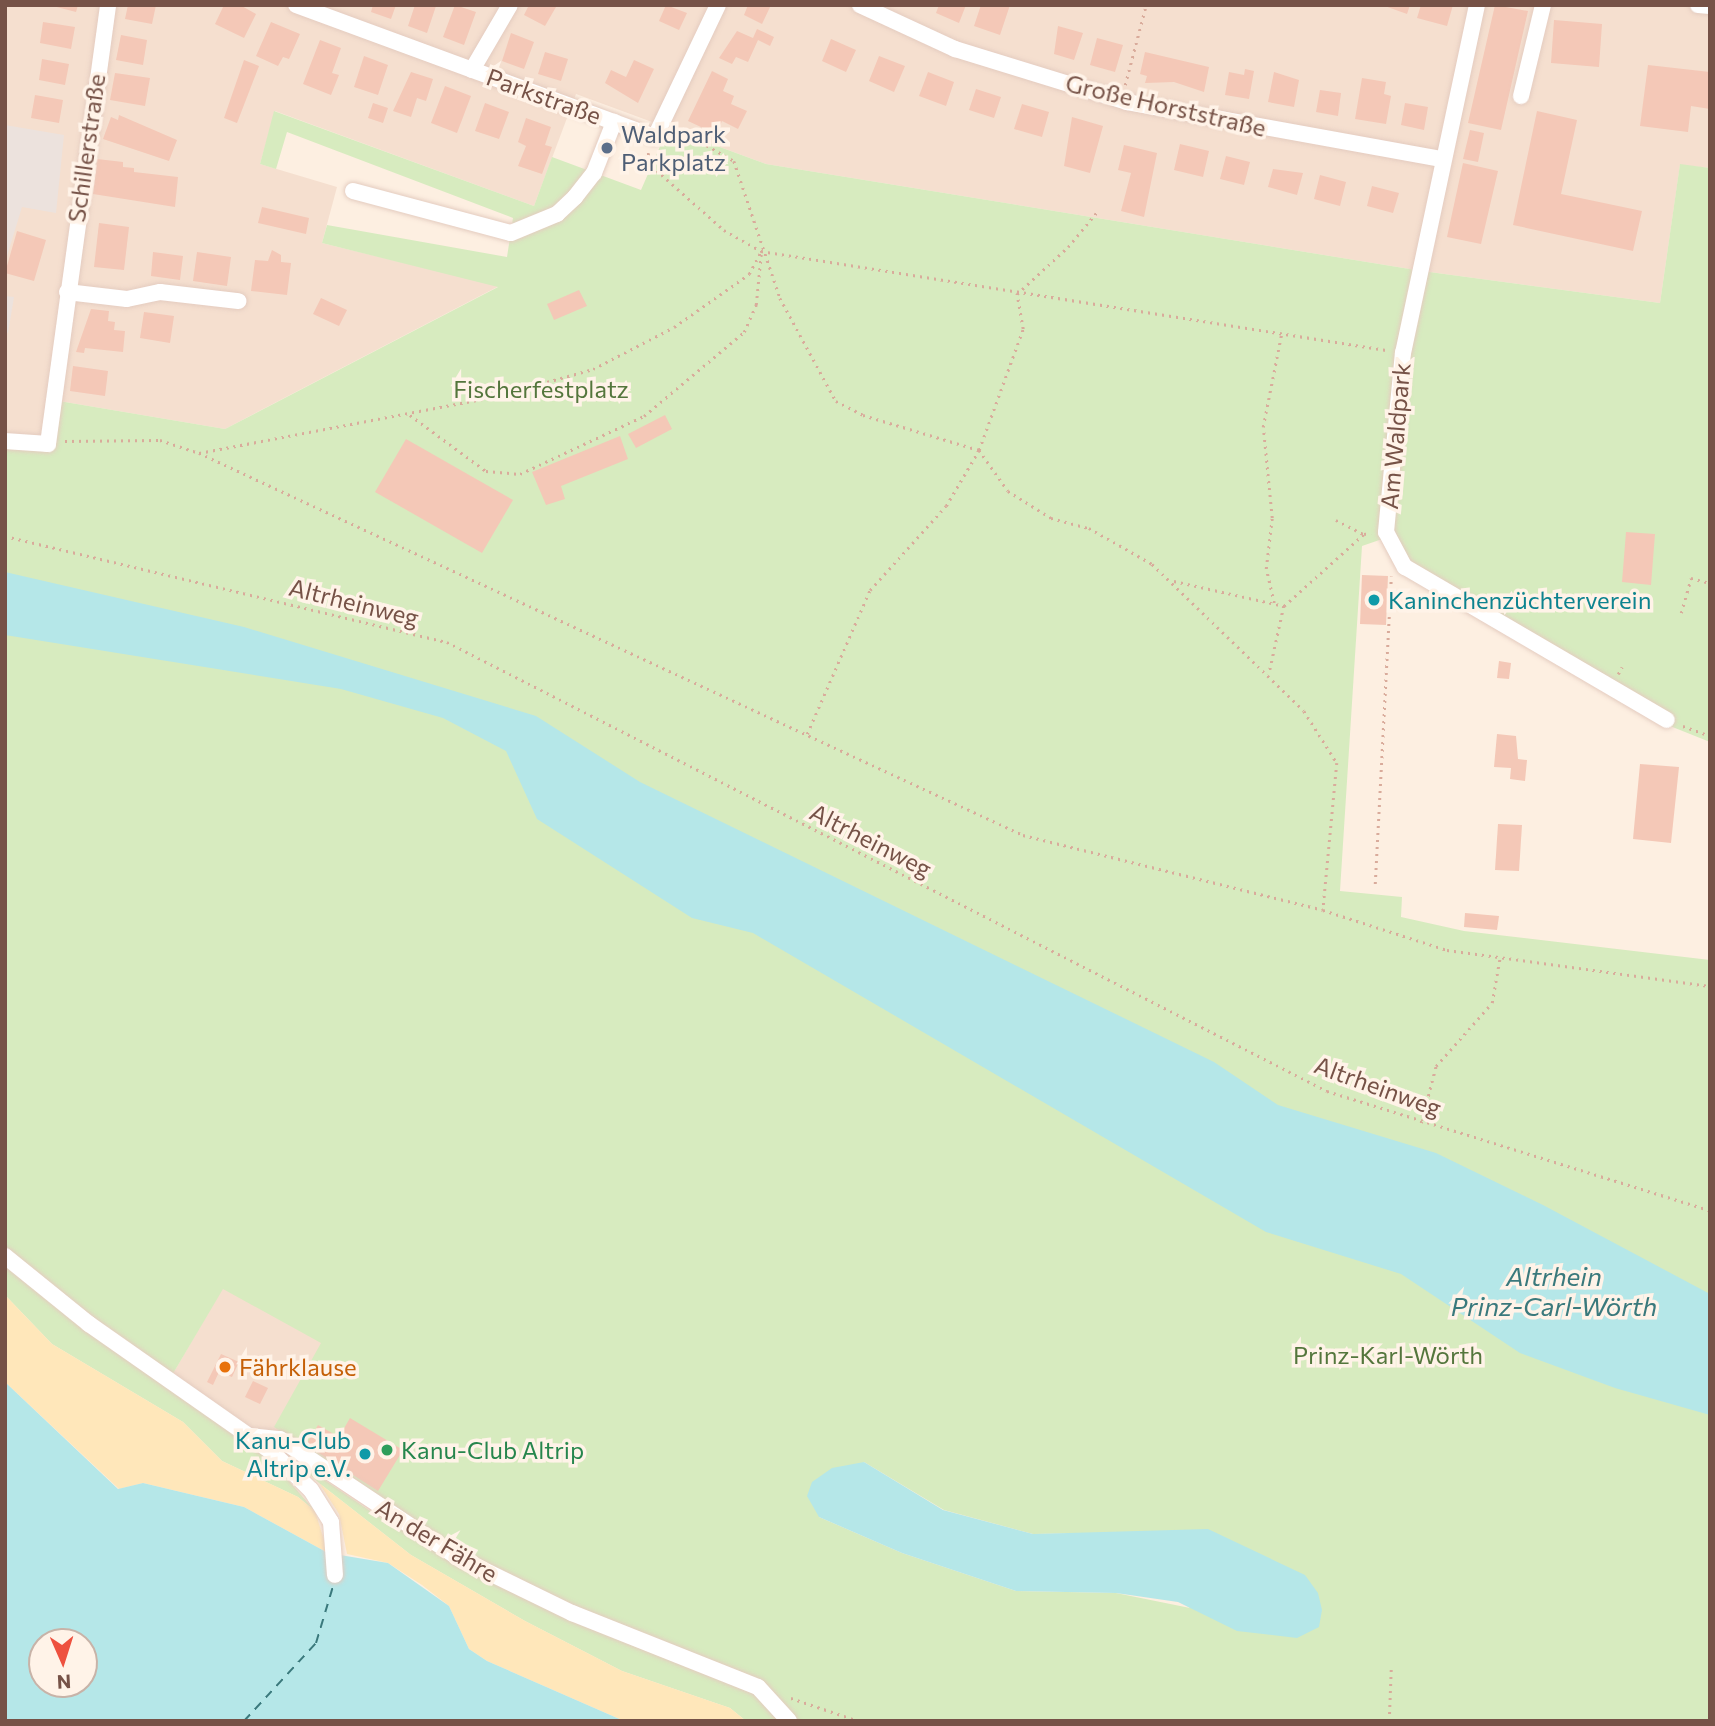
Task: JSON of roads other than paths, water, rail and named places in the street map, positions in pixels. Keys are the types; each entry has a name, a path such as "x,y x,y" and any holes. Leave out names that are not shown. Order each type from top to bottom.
{"street":[{"name":"Schillerstraße","path":"5,441 48,444 108,5"},
{"path":"472,70 510,5"},
{"name":"Parkstraße","path":"300,6 655,137 718,5"},
{"name":"Große Horststraße","path":"860,5 955,49 1126,102 1441,159"},
{"name":"Am Waldpark","path":"1477,5 1419,260 1403,352 1389,538 1405,566 1492,621 1667,720"},
{"path":"1521,96 1543,5"},
{"path":"1698,5 1710,6"},
{"path":"354,191 511,233 557,214 575,197 594,173 614,122"},
{"path":"67,292 127,299 160,292 239,301"},
{"name":"An der Fähre","path":"5,1256 89,1324 249,1436 280,1439 457,1557 572,1613 758,1687 789,1721"},
{"path":"249,1436 311,1490 331,1522 336,1547 335,1575"}],"water":[{"name":"Altrhein Prinz-Carl-Wörth","path":"5,572 244,627 536,716 640,782 1214,1062 1278,1105 1436,1153 1543,1205 1710,1294 1710,1415 1615,1388 1520,1353 1401,1274 1266,1232 753,933 692,918 537,819 506,751 443,718 341,689 5,635"},
{"path":"5,1382 118,1489 143,1483 244,1507 328,1553 388,1563 449,1606 469,1649 487,1661 624,1721 5,1721"},
{"path":"864,1462 943,1510 1033,1534 1208,1529 1305,1575 1318,1593 1322,1610 1319,1627 1297,1638 1237,1631 1178,1602 1116,1593 1016,1591 902,1553 819,1517 807,1496 812,1482 832,1468"}],"place":[{"name":"Waldpark Parkplatz","path":"607,148"},
{"name":"Kaninchenzüchterverein","path":"1374,600"},
{"name":"Fährklause","path":"225,1367"},
{"name":"Kanu-Club Altrip","path":"387,1450"},
{"name":"Kanu-Club Altrip e.V.","path":"365,1454"}],"park label":[{"name":"Fischerfestplatz","path":"541,389"},
{"name":"Prinz-Karl-Wörth","path":"1388,1355"}]}
